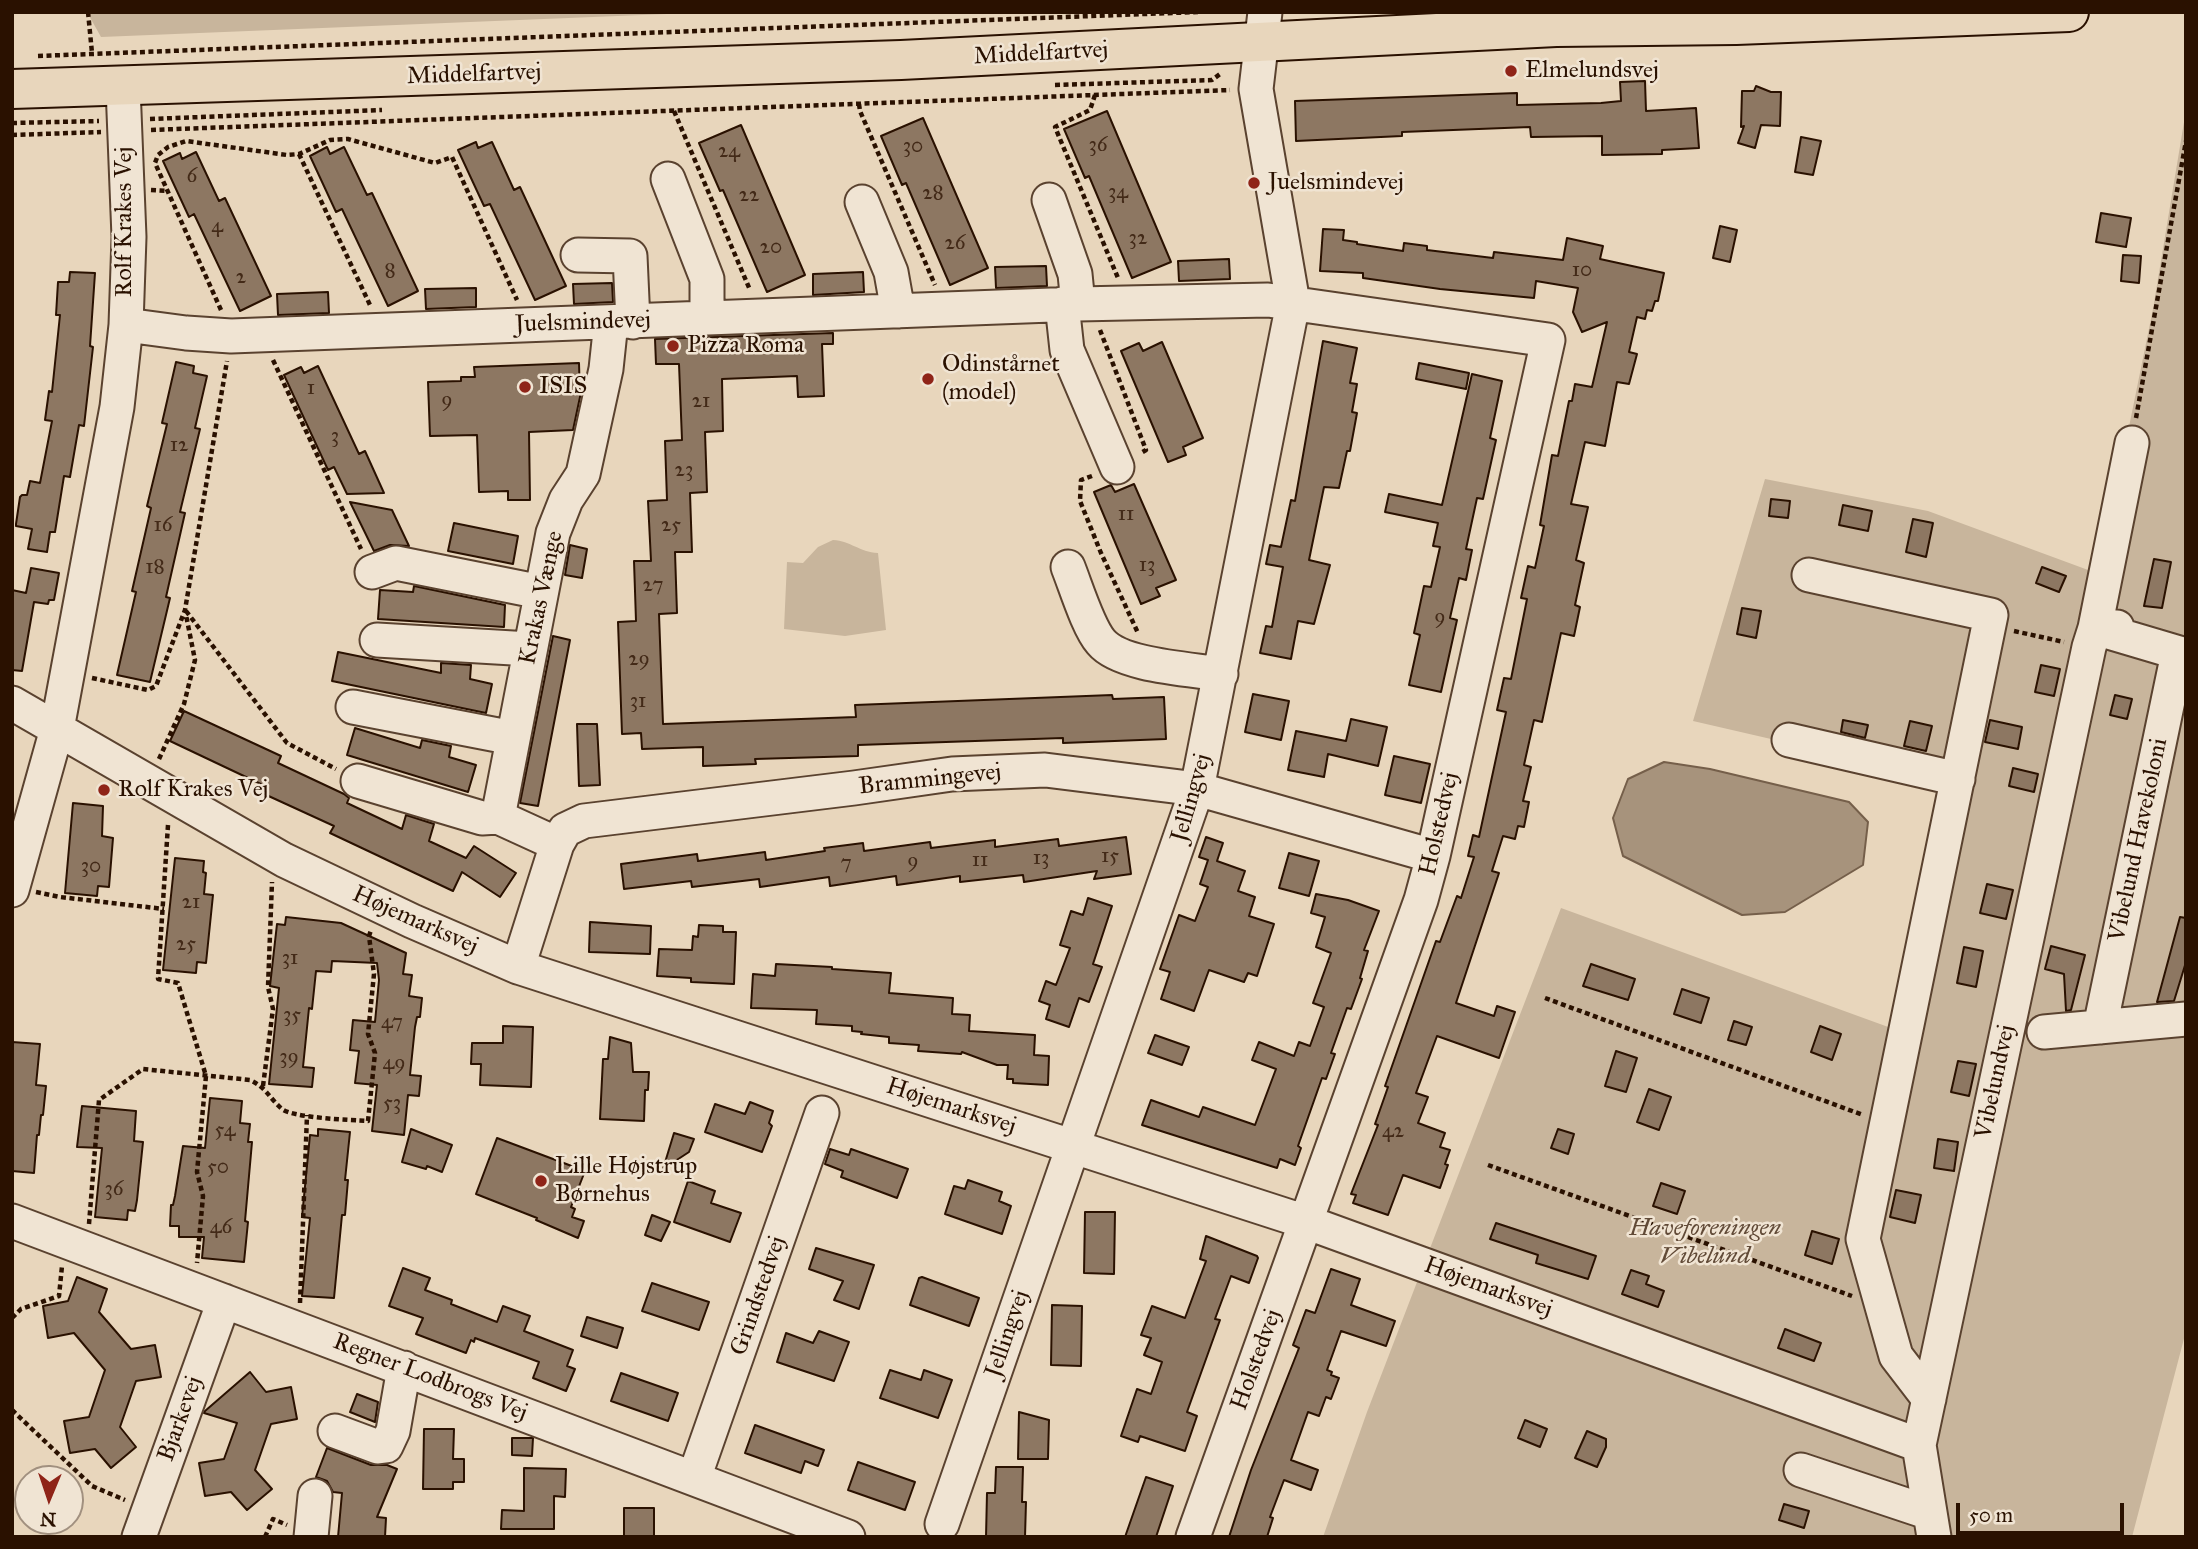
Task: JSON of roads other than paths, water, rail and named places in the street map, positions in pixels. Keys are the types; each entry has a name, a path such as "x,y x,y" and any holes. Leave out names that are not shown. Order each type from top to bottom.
{"main road":[{"name":"Middelfartvej","path":"12,89 901,60 1263,28 1750,24 2069,12"}],"street":[{"name":"Jellingvej","path":"942,1524 1197,789 1293,303 1256,89 1263,28"},
{"name":"Rolf Krakes Vej","path":"13,889 57,729 117,407 126,325 128,237 123,87"},
{"path":"668,179 707,279 707,318"},
{"path":"1049,200 1075,274 1077,304 1067,350 1116,467"},
{"path":"862,202 891,272 898,311"},
{"name":"Krakas Vænge","path":"498,817 553,533 566,500 583,474 606,369 622,322 630,256 578,255"},
{"name":"Juelsmindevej","path":"126,325 225,335 1124,302 1268,300 1293,303"},
{"name":"Holstedvej","path":"1193,1537 1421,900 1548,340 1293,303"},
{"path":"2092,638 2132,443"},
{"path":"372,572 396,563 541,592"},
{"path":"1068,567 1102,643 1138,660 1221,674"},
{"path":"1809,575 1991,615 1863,1239 1896,1356 1928,1399"},
{"name":"Vibelund Havekoloni","path":"2092,638 2143,626 2183,649 2100,1027"},
{"name":"Vibelundvej","path":"1932,1525 1919,1445 2092,638"},
{"path":"377,640 530,649"},
{"name":"Højemarksvej","path":"12,703 277,856 380,906 518,967 1306,1222 1919,1445"},
{"path":"354,707 513,738"},
{"path":"1789,740 1958,779"},
{"name":"Brammingevej","path":"557,844 565,830 584,821 854,789 952,774 1045,771 1197,789 1433,856"},
{"path":"358,781 482,818 498,817 557,844 518,967"},
{"path":"2044,1032 2186,1019"},
{"name":"Grindstedvej","path":"694,1478 822,1113"},
{"name":"Regner Lodbrogs Vej","path":"12,1221 848,1537"},
{"name":"Bjarkevej","path":"144,1524 209,1295"},
{"path":"335,1431 378,1447 386,1446 391,1441 404,1368"},
{"path":"1801,1470 1932,1525"},
{"path":"311,1537 316,1496"}],"place":[{"name":"Elmelundsvej","path":"1511,71"},
{"name":"Juelsmindevej","path":"1254,183"},
{"name":"Pizza Roma","path":"673,346"},
{"name":"Odinstårnet (model)","path":"928,379"},
{"name":"ISIS","path":"525,387"},
{"name":"Rolf Krakes Vej","path":"104,790"},
{"name":"Lille Højstrup Børnehus","path":"541,1181"}],"park label":[{"name":"Haveforeningen Vibelund","path":"1705,1243"}]}
